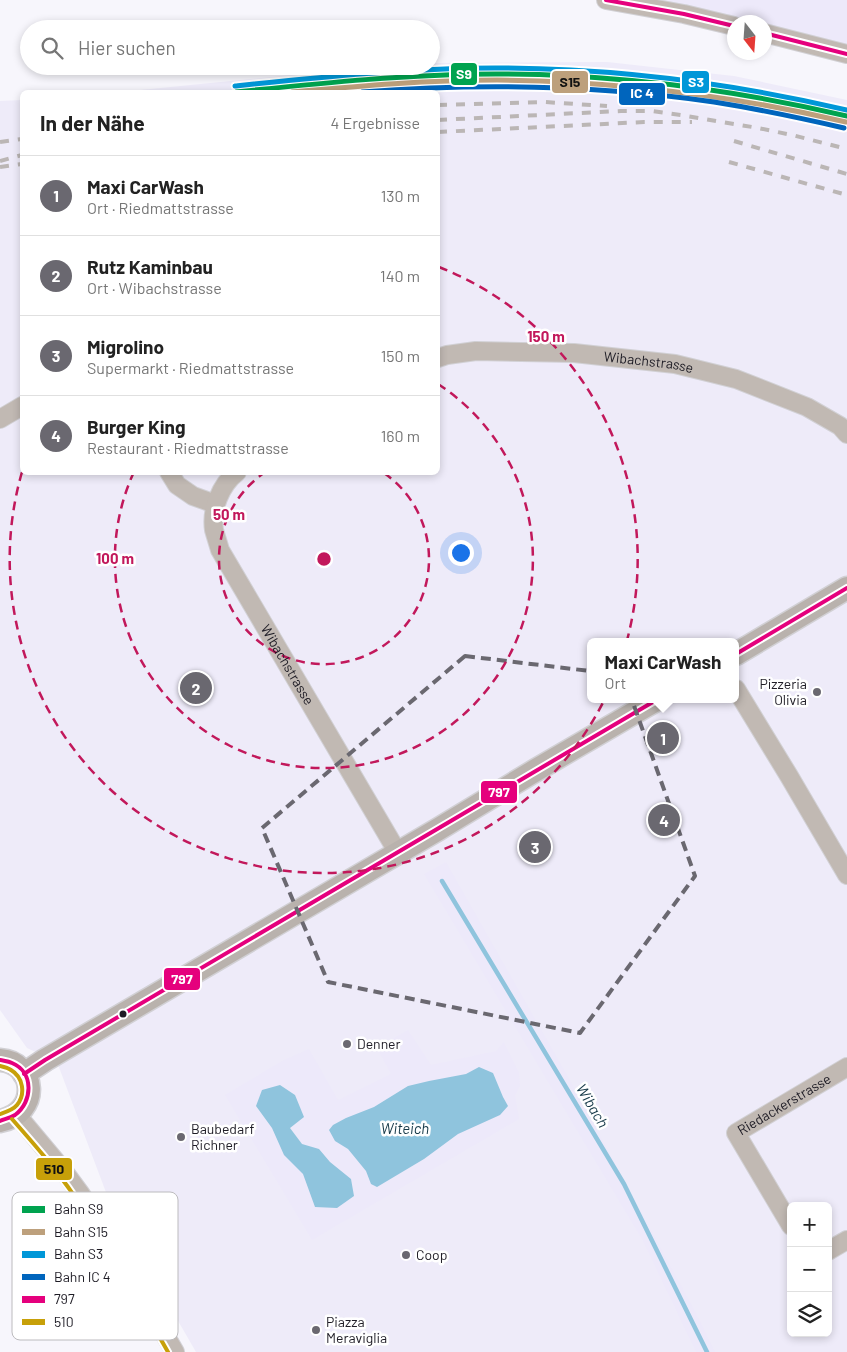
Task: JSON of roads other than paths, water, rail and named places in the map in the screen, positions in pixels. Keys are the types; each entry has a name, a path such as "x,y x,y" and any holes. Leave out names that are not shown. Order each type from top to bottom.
{"main road":[{"path":"739,652 847,588"},
{"path":"24,1074 651,703"},
{"path":"0,1060 12,1063 19,1068 28,1082 29,1091 23,1108 8,1118"}],"street":[{"path":"606,0 684,14 727,24"},
{"path":"772,35 847,54"},
{"name":"Wibachstrasse","path":"440,357 476,351 574,353 675,364 736,379 763,389 807,407 840,426 847,434"},
{"path":"0,419 20,407"},
{"path":"172,475 177,485 193,496 215,504"},
{"name":"Wibachstrasse","path":"233,475 224,486 215,504 214,529 220,550 398,853"},
{"path":"739,694 847,875"},
{"name":"Riedackerstrasse","path":"787,1219 736,1133 847,1067"},
{"path":"8,1118 63,1170 79,1192"},
{"path":"832,1248 847,1240"},
{"path":"168,1340 175,1352"}],"water":[{"name":"Witeich","path":"479,1067 493,1073 508,1106 500,1115 458,1134 424,1159 377,1187 371,1184 366,1171 348,1149 335,1141 329,1130 333,1125 374,1107 408,1086 466,1074"},
{"path":"280,1085 295,1095 304,1117 290,1128 302,1144 319,1149 330,1162 351,1179 354,1196 337,1208 315,1207 303,1174 284,1155 272,1128 256,1106 262,1090"}],"waterway":[{"name":"Wibach","path":"442,881 624,1184 707,1352"}],"railway":[{"path":"440,105 545,102 607,106"},
{"path":"440,120 652,111 758,128 847,149"},
{"path":"440,132 644,122 692,122"},
{"path":"0,142 20,139"},
{"path":"734,141 847,174"},
{"path":"0,161 20,156"},
{"path":"729,162 847,195"},
{"path":"0,167 20,164"}],"rail line":[{"name":"S3","path":"440,69 540,69 628,74 760,92 847,110"},
{"name":"S9","path":"255,90 398,77 463,74 540,75 628,80 672,85 760,98 847,116"},
{"name":"S3","path":"235,86 346,75"},
{"name":"S15","path":"318,90 445,81 497,80 585,83 716,97 803,112 846,122"}],"place":[{"name":"Rutz Kaminbau","path":"196,688"},
{"name":"Pizzeria Olivia","path":"817,692"},
{"name":"Maxi CarWash","path":"663,738"},
{"name":"Burger King","path":"664,820"},
{"name":"Migrolino","path":"535,847"},
{"name":"Denner","path":"347,1044"},
{"name":"Baubedarf Richner","path":"181,1137"},
{"name":"Coop","path":"406,1255"},
{"name":"Piazza Meraviglia","path":"316,1330"}]}
